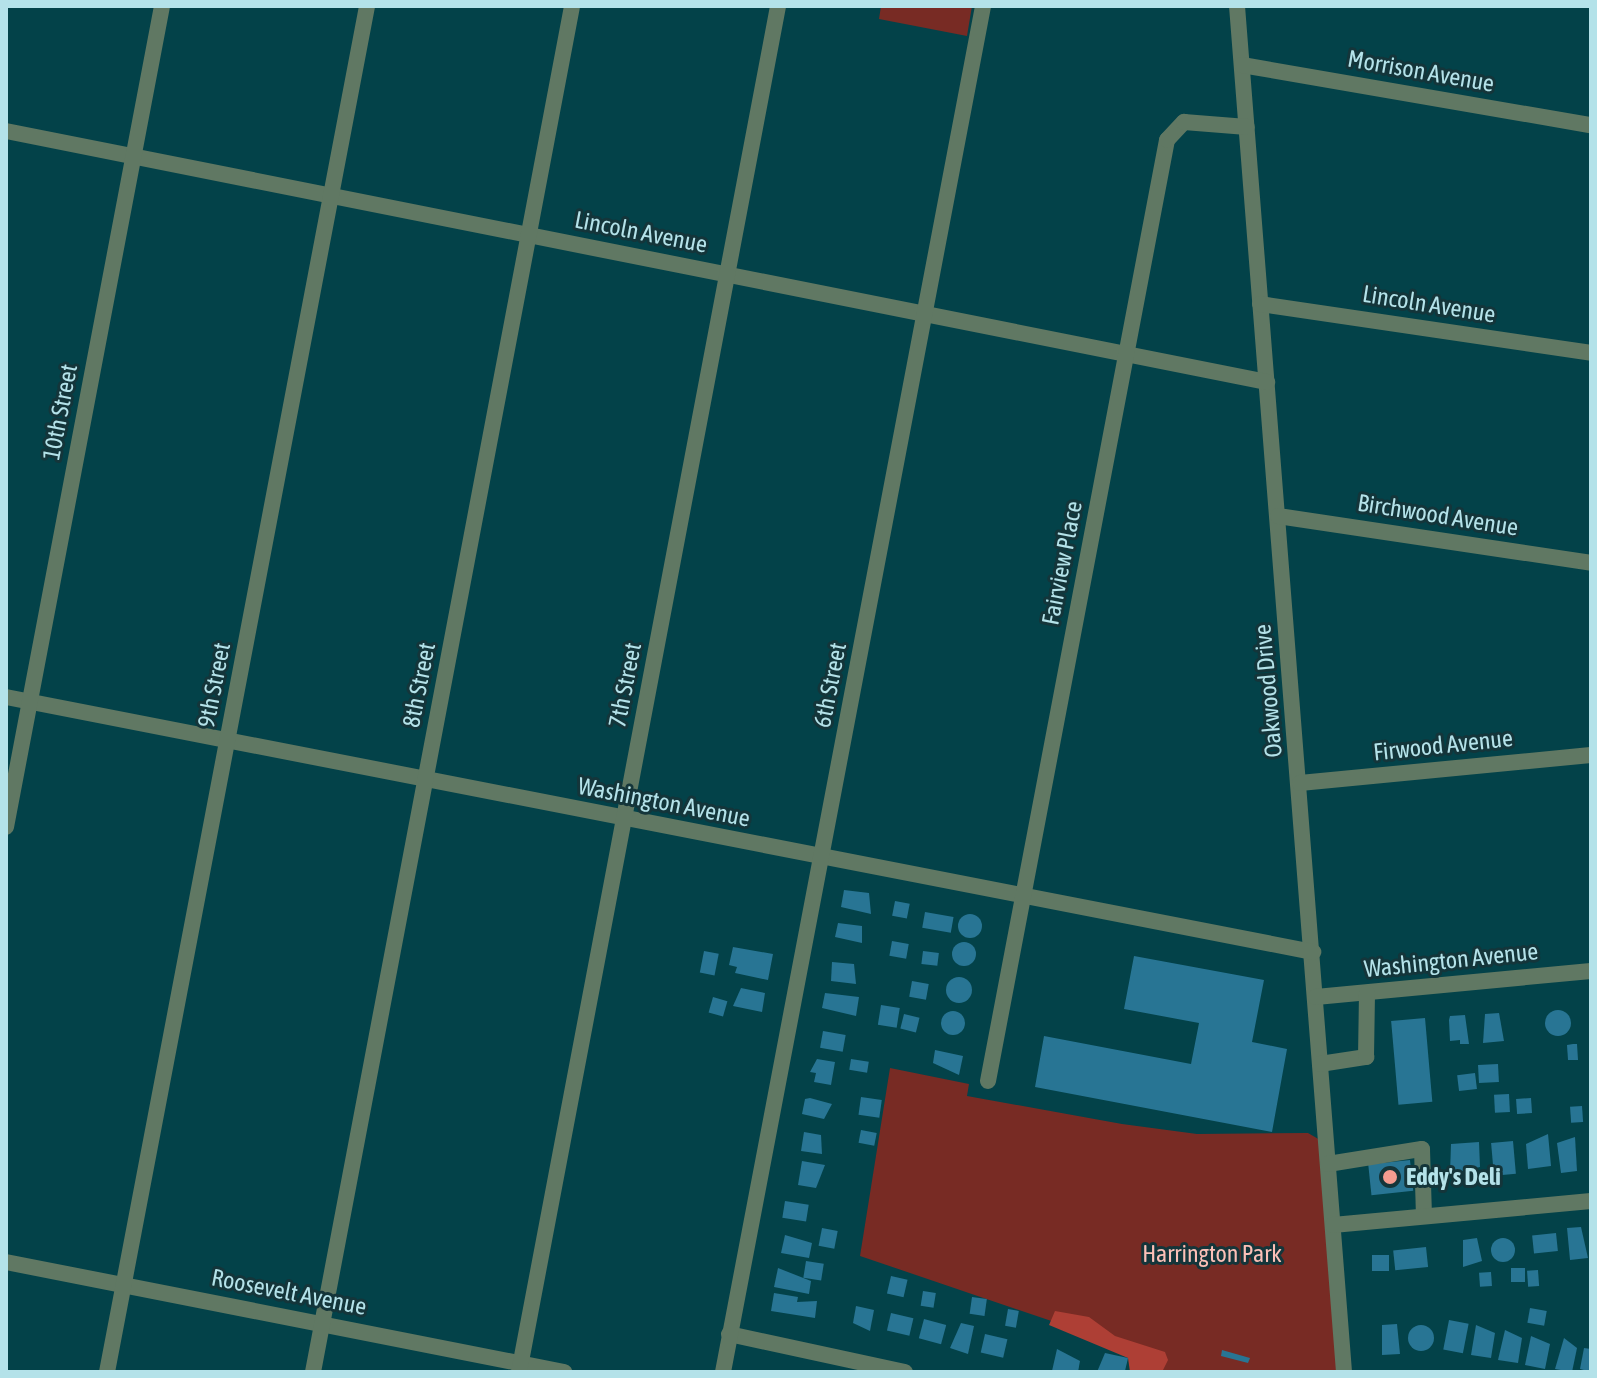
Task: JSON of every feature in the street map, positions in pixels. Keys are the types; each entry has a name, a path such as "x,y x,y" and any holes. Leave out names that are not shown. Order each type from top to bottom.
{"street":[{"name":"10th Street","path":"6,827 162,6"},
{"name":"9th Street","path":"107,1372 367,6"},
{"name":"8th Street","path":"313,1372 319,1322 426,779 572,6"},
{"name":"7th Street","path":"520,1367 778,6"},
{"name":"6th Street","path":"723,1372 983,6"},
{"name":"Oakwood Drive","path":"1237,6 1344,1372"},
{"name":"Morrison Avenue","path":"1242,65 1591,125"},
{"name":"Fairview Place","path":"988,1081 1167,140 1184,122 1247,127"},
{"name":"Lincoln Avenue","path":"6,131 1267,382"},
{"name":"Lincoln Avenue","path":"1260,304 1591,353"},
{"name":"Birchwood Avenue","path":"1278,516 1591,563"},
{"name":"Washington Avenue","path":"6,697 1313,952"},
{"name":"Firwood Avenue","path":"1300,783 1591,755"},
{"name":"Washington Avenue","path":"1316,997 1591,971"},
{"path":"1320,1064 1366,1057 1367,993"},
{"path":"1328,1164 1422,1149 1424,1216"},
{"path":"1333,1225 1591,1201"},
{"name":"Roosevelt Avenue","path":"6,1262 319,1322 520,1367 564,1372"},
{"path":"729,1334 905,1372"}],"green space":[{"path":"881,6 972,6 967,36 879,19"},
{"name":"Harrington Park","path":"890,1068 969,1084 967,1096 1122,1124 1197,1134 1308,1133 1327,1144 1344,1372 1135,1372 1134,1349 860,1256"}],"shaded area":[{"path":"1055,1311 1089,1317 1115,1336 1165,1352 1168,1360 1162,1372 1130,1372 1128,1358 1049,1325"}],"building":[{"path":"844,890 869,893 871,914 841,907"},
{"path":"895,901 910,904 907,919 892,916"},
{"path":"925,912 954,917 951,933 922,928"},
{"path":"970,914 978,918 982,926 978,934 970,938 962,934 958,926 962,918"},
{"path":"838,923 862,926 862,943 835,937"},
{"path":"892,941 909,944 906,959 889,956"},
{"path":"964,942 972,946 976,954 972,962 964,966 956,962 952,954 956,946"},
{"path":"733,947 773,954 768,980 735,973 737,967 729,965"},
{"path":"704,951 719,954 715,975 700,973"},
{"path":"923,951 939,953 937,966 921,964"},
{"path":"1134,956 1264,980 1252,1042 1287,1049 1272,1132 1035,1087 1044,1036 1191,1064 1199,1023 1124,1009"},
{"path":"832,962 854,964 856,984 831,981"},
{"path":"959,977 968,981 972,990 968,999 959,1003 950,999 946,990 950,981"},
{"path":"912,981 929,984 926,1000 909,997"},
{"path":"741,988 765,993 762,1012 733,1006"},
{"path":"825,993 859,997 856,1016 822,1008"},
{"path":"713,997 727,1001 723,1017 709,1012"},
{"path":"881,1005 900,1008 897,1028 878,1025"},
{"path":"1558,1010 1567,1014 1571,1023 1567,1032 1558,1036 1549,1032 1545,1023 1549,1014"},
{"path":"953,1011 962,1014 965,1023 962,1032 953,1035 944,1032 941,1023 944,1014"},
{"path":"1499,1013 1504,1041 1483,1043 1485,1014"},
{"path":"904,1014 920,1018 916,1032 900,1029"},
{"path":"1465,1015 1469,1044 1460,1044 1460,1040 1450,1041 1450,1016"},
{"path":"1425,1018 1432,1102 1398,1105 1391,1021"},
{"path":"823,1031 846,1035 843,1052 820,1048"},
{"path":"1577,1044 1578,1060 1568,1060 1567,1045"},
{"path":"935,1050 963,1056 959,1075 933,1063"},
{"path":"817,1059 835,1062 831,1085 814,1082 816,1073 810,1072"},
{"path":"851,1059 869,1062 867,1073 849,1070"},
{"path":"1498,1064 1499,1082 1479,1083 1478,1065"},
{"path":"1475,1073 1477,1089 1459,1091 1457,1075"},
{"path":"1509,1094 1510,1112 1495,1113 1494,1095"},
{"path":"861,1097 882,1100 879,1118 858,1115"},
{"path":"1531,1098 1532,1113 1517,1114 1516,1099"},
{"path":"805,1099 832,1104 824,1119 802,1114"},
{"path":"1582,1106 1583,1122 1571,1123 1570,1107"},
{"path":"861,1130 877,1133 874,1146 859,1143"},
{"path":"804,1132 821,1135 822,1154 801,1151"},
{"path":"1548,1134 1551,1166 1528,1169 1526,1144"},
{"path":"1575,1137 1577,1171 1561,1173 1557,1143"},
{"path":"1513,1141 1516,1174 1494,1176 1491,1143"},
{"path":"1479,1142 1480,1167 1450,1174 1451,1144"},
{"name":"Eddy's Deli","path":"1410,1160 1413,1191 1371,1195 1368,1164"},
{"path":"802,1161 825,1165 816,1188 798,1185"},
{"path":"785,1201 809,1205 806,1222 782,1218"},
{"path":"1581,1227 1588,1258 1570,1260 1567,1228"},
{"path":"822,1228 838,1231 834,1249 819,1246"},
{"path":"1556,1233 1558,1251 1534,1253 1532,1236"},
{"path":"785,1235 812,1243 809,1258 781,1253"},
{"path":"1477,1238 1482,1261 1463,1267 1463,1240"},
{"path":"1503,1238 1514,1245 1515,1250 1508,1261 1503,1262 1492,1255 1491,1250 1498,1239"},
{"path":"1426,1247 1428,1267 1395,1270 1393,1250"},
{"path":"1372,1255 1389,1255 1389,1271 1372,1271"},
{"path":"806,1261 824,1264 821,1281 803,1278"},
{"path":"778,1268 811,1281 809,1294 774,1287"},
{"path":"1511,1268 1525,1268 1525,1282 1511,1282"},
{"path":"1538,1270 1539,1286 1528,1287 1527,1271"},
{"path":"1491,1272 1492,1286 1480,1287 1479,1273"},
{"path":"891,1276 908,1280 904,1297 887,1294"},
{"path":"923,1291 936,1293 933,1308 921,1306"},
{"path":"774,1293 798,1297 797,1302 817,1301 815,1318 771,1311"},
{"path":"972,1297 987,1299 984,1316 970,1314"},
{"path":"856,1306 874,1310 870,1331 853,1323"},
{"path":"1530,1308 1547,1311 1544,1326 1527,1323"},
{"path":"1008,1309 1019,1311 1016,1328 1005,1326"},
{"path":"891,1313 913,1318 909,1336 887,1331"},
{"path":"924,1319 946,1325 941,1344 919,1338"},
{"path":"1449,1320 1469,1324 1463,1353 1443,1349"},
{"path":"961,1323 974,1326 968,1354 950,1348"},
{"path":"1397,1324 1400,1354 1382,1355 1382,1325"},
{"path":"1421,1325 1430,1329 1434,1338 1430,1347 1421,1351 1412,1347 1408,1338 1412,1329"},
{"path":"1476,1325 1495,1333 1491,1358 1471,1355"},
{"path":"1505,1330 1522,1338 1518,1363 1498,1360"},
{"path":"985,1334 1007,1339 1003,1358 981,1353"},
{"path":"1531,1336 1550,1344 1545,1369 1525,1365"},
{"path":"1564,1338 1577,1348 1572,1372 1555,1369"},
{"path":"1584,1348 1591,1349 1591,1372 1580,1369"},
{"path":"1057,1349 1080,1361 1078,1372 1052,1371"},
{"path":"1222,1350 1250,1358 1248,1363 1221,1356"},
{"path":"1105,1353 1128,1358 1125,1371 1097,1372"}],"place":[{"name":"Eddy's Deli","path":"1390,1177"}]}
